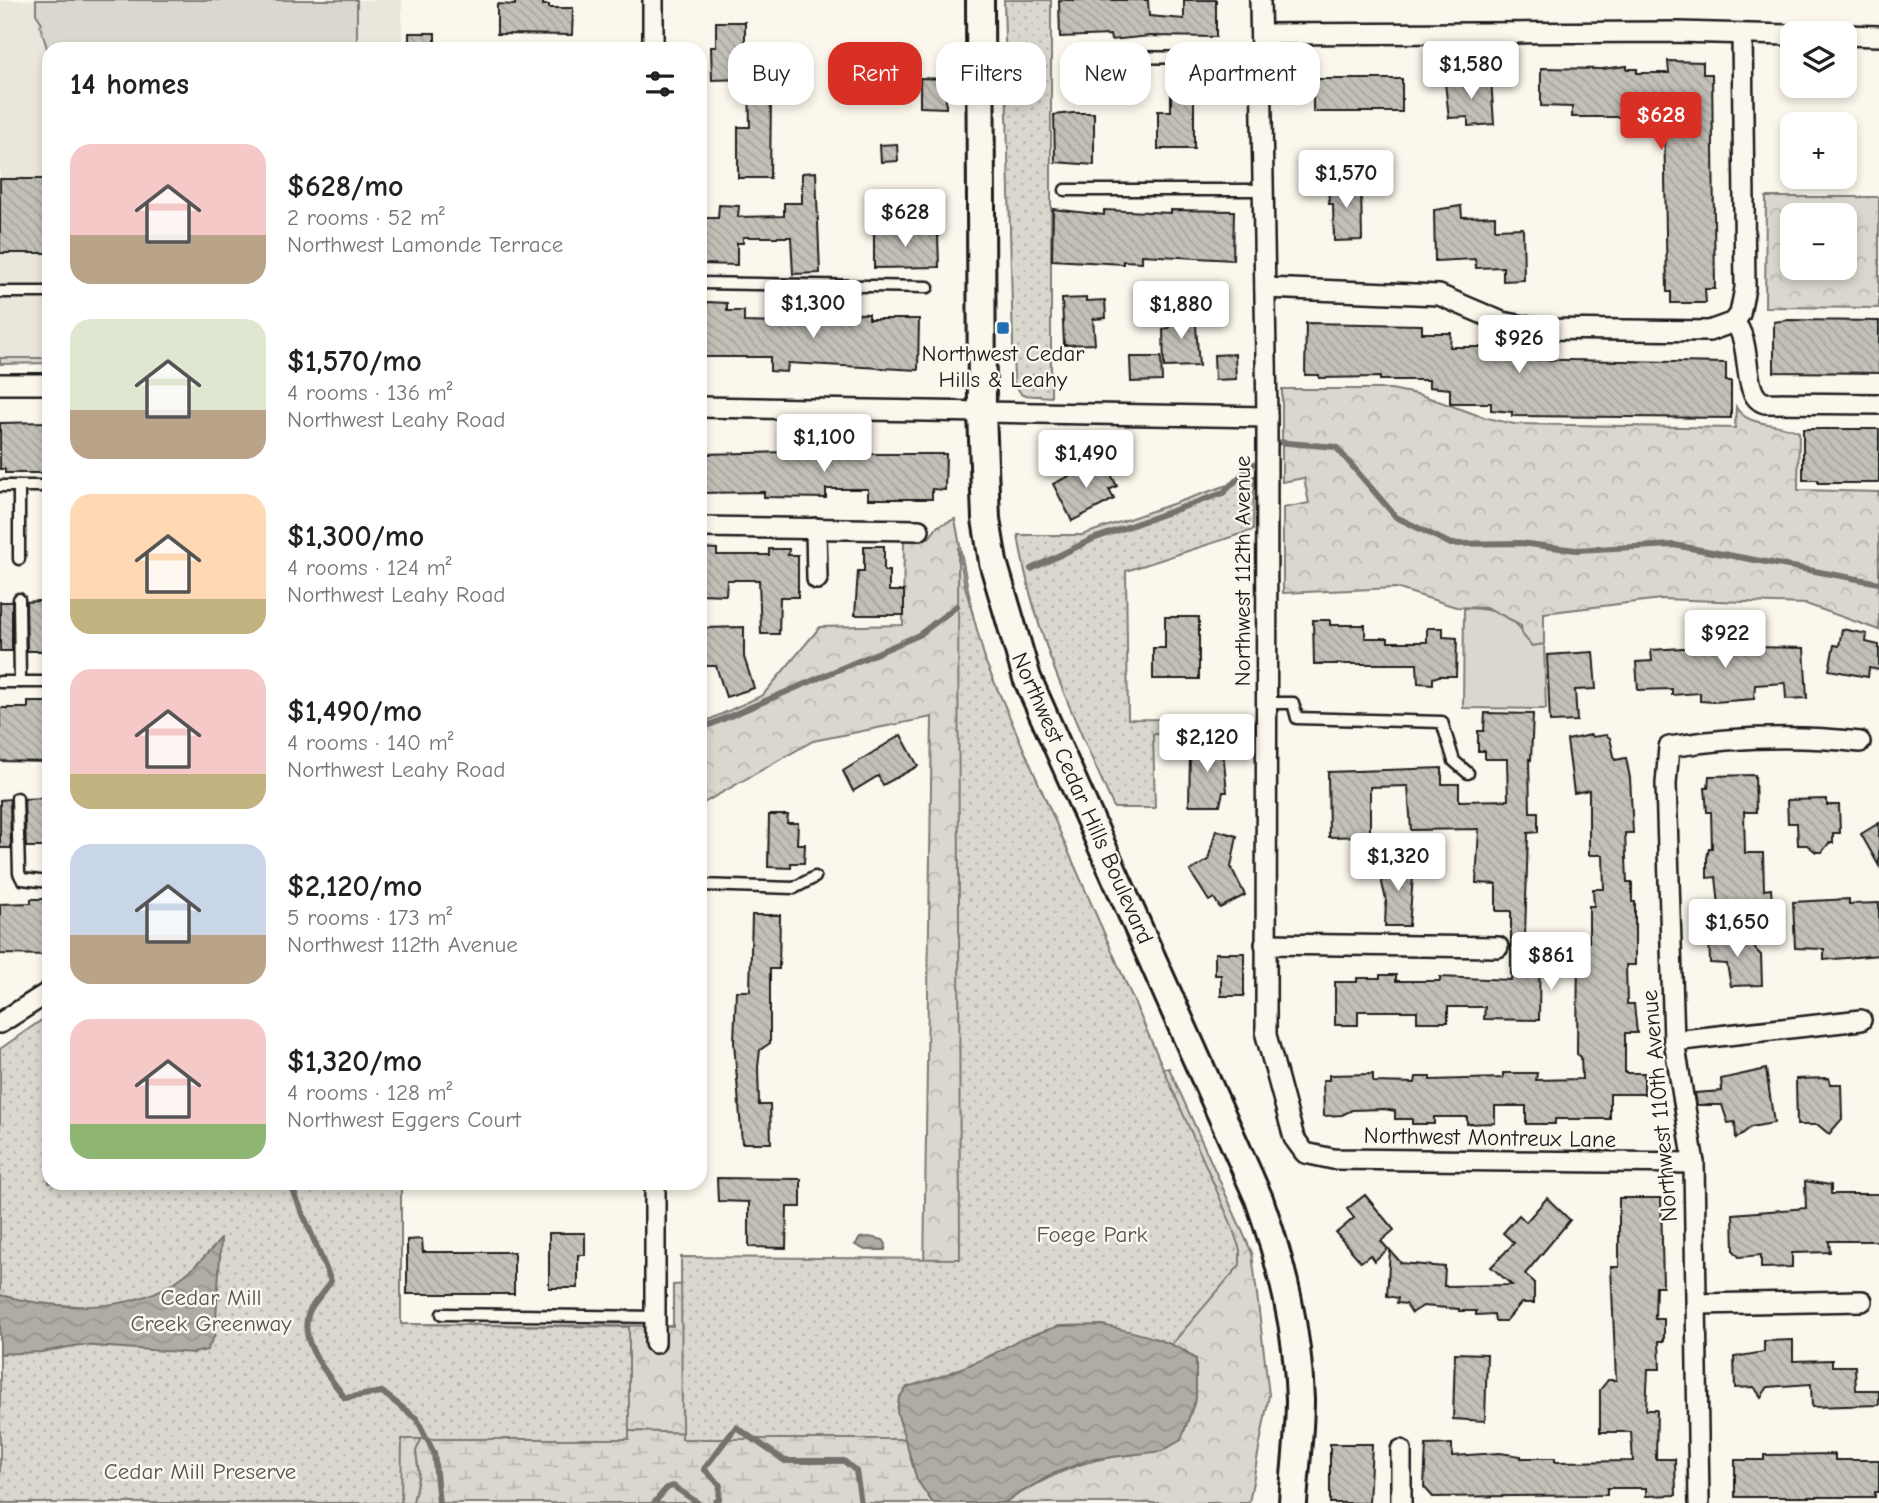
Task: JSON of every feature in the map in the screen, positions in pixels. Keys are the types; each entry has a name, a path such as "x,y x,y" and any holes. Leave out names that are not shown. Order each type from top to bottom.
{"main road":[{"name":"Northwest Cedar Hills Boulevard","path":"980,0 982,412 986,519 993,562 1012,637 1032,691 1259,1199 1290,1302 1300,1404 1293,1503"}],"street":[{"path":"653,0 653,42"},
{"name":"Northwest 112th Avenue","path":"1259,0 1261,42"},
{"path":"1261,34 1678,32 1780,35"},
{"path":"1742,34 1745,288 1736,325 1748,356 1751,393 1758,401 1879,404"},
{"path":"1857,35 1879,36"},
{"name":"Northwest 112th Avenue","path":"1262,105 1268,417 1266,1035 1294,1138"},
{"path":"1265,288 1440,295 1502,322 1542,329 1709,331 1736,325"},
{"path":"0,384 42,384"},
{"path":"707,407 1268,417"},
{"path":"707,527 919,530"},
{"path":"816,528 817,579"},
{"name":"Northwest 110th Avenue","path":"1699,1503 1694,1164 1674,1041 1666,784 1669,747 1703,742 1813,737 1860,742"},
{"path":"1265,944 1498,947"},
{"path":"0,1023 42,996"},
{"path":"1674,1041 1861,1020"},
{"name":"Northwest Montreux Lane","path":"1294,1138 1306,1153 1333,1159 1694,1164"},
{"path":"655,1190 655,1343"},
{"path":"1697,1304 1862,1301"},
{"path":"1401,1450 1401,1503"}],"lane":[{"path":"1065,190 1264,190"},
{"path":"707,283 928,287"},
{"path":"0,292 42,292"},
{"path":"0,486 42,486"},
{"path":"19,486 19,559"},
{"path":"19,599 20,682"},
{"path":"0,682 42,682"},
{"path":"1265,703 1293,703 1297,718 1442,722 1454,761 1468,773"},
{"path":"17,798 19,873 22,879 42,882"},
{"path":"707,885 794,888 815,877"},
{"path":"442,1314 656,1317"}],"shaded area":[{"path":"0,0 402,0 402,42 42,42 42,364 0,365"}],"green space":[{"path":"36,0 357,0 357,42 45,42 40,26 42,23 36,14"},
{"path":"1004,0 1051,0 1051,397 1022,395 1014,383 1007,105 1046,105 1046,42 1005,42"},
{"path":"1766,197 1879,197 1879,308 1765,307"},
{"path":"0,358 42,358 42,363 0,364"},
{"path":"1282,389 1391,389 1421,395 1483,417 1514,424 1735,428 1736,407 1741,414 1755,421 1799,432 1798,490 1879,492 1879,630 1806,604 1661,599 1544,613 1544,644 1532,646 1522,634 1521,625 1488,608 1456,607 1396,588 1283,593 1283,508 1309,503 1304,478 1282,482"},
{"path":"1254,476 1253,530 1126,571 1128,719 1254,720 1255,739 1153,734 1155,808 1114,808 1070,708 1045,642 1034,608 1018,535 1082,535"},
{"path":"955,519 986,686 1028,758 972,792 1094,1075 1169,1068 1252,1253 1269,1395 1249,1503 1003,1503 1079,1465 1116,1456 1162,1451 1196,1359 1185,1351 1132,1331 693,1433 594,1430 416,1451 419,1473 413,1503 293,1503 87,1281 44,1190 401,1190 401,1324 673,1326 673,1285 924,1272 932,717 813,741 707,801 707,721 763,695 820,627 903,625 904,538 929,538 938,526"},
{"name":"Foege Park","path":"958,547 965,586 986,663 1230,1221 1240,1250 1240,1265 1171,1345 1171,1439 682,1439 681,1257 960,1259"},
{"path":"1464,608 1486,610 1505,616 1520,627 1532,646 1544,644 1546,709 1463,708"},
{"name":"Cedar Mill Creek Greenway","path":"42,1020 42,1190 401,1190 401,1324 629,1327 629,1439 402,1439 401,1503 0,1503 0,1049"},
{"path":"0,1099 42,1171 42,1187"},
{"path":"907,1387 917,1479 933,1503 413,1503 419,1473 416,1451 424,1433 594,1430 693,1433"}],"water":[{"path":"860,1238 883,1240 886,1244 885,1250 865,1250 855,1245"},
{"path":"221,1239 215,1335 207,1350 193,1353 80,1345 42,1352 0,1354 0,1295 70,1306 94,1306 140,1298 182,1277"},
{"path":"1102,1325 1163,1341 1196,1359 1196,1398 1181,1440 1162,1451 1088,1460 1053,1474 1003,1503 933,1503 917,1480 897,1412 899,1398 907,1387 945,1375 990,1356 1020,1339 1059,1326"}],"building":[{"path":"515,0 543,0 543,5 549,5 549,8 573,8 572,35 497,34 497,4 515,5"},
{"path":"1059,0 1148,0 1149,16 1184,19 1184,0 1216,0 1216,37 1150,36 1111,40 1110,35 1060,37"},
{"path":"716,22 745,22 745,42 728,42 728,80 712,80 711,47 716,47"},
{"path":"409,33 435,33 435,42 409,42"},
{"path":"1668,61 1703,62 1703,74 1712,74 1715,289 1705,289 1706,303 1671,303 1671,292 1667,292 1664,117 1572,117 1572,107 1541,106 1541,68 1602,69 1627,66 1627,69 1637,69 1637,73 1669,73"},
{"path":"922,78 936,79 936,105 946,105 946,108 920,107"},
{"path":"1491,78 1494,124 1468,126 1468,117 1449,118 1445,83"},
{"path":"1320,79 1402,79 1402,112 1313,112 1313,105 1320,105"},
{"path":"750,105 771,105 770,178 738,178 738,127 750,127"},
{"path":"1171,105 1194,105 1194,149 1158,149 1158,111 1171,111"},
{"path":"1094,113 1094,165 1055,162 1054,115"},
{"path":"897,144 898,161 881,162 880,145"},
{"path":"816,172 820,273 793,274 791,237 743,237 743,243 737,243 737,265 707,264 707,218 718,218 719,205 739,206 738,217 784,216 784,203 802,203 802,173"},
{"path":"0,179 42,179 42,253 0,253"},
{"path":"1356,180 1356,188 1361,187 1362,240 1334,241 1333,204 1329,204 1328,181"},
{"path":"1461,206 1462,217 1495,216 1495,229 1523,228 1524,280 1503,281 1503,267 1476,268 1475,259 1435,261 1434,210"},
{"path":"1053,209 1104,215 1104,210 1171,213 1171,210 1234,211 1233,260 1142,255 1142,262 1123,261 1123,264 1052,260"},
{"path":"874,228 905,228 905,232 938,235 939,267 874,268"},
{"path":"1086,298 1086,301 1105,300 1106,318 1093,319 1095,344 1064,345 1062,299"},
{"path":"707,302 727,303 727,311 744,311 744,322 823,324 823,313 869,314 869,319 919,319 918,370 788,363 787,372 770,371 770,357 707,357"},
{"path":"1169,313 1195,313 1199,366 1164,367 1163,329 1169,328"},
{"path":"1879,321 1879,373 1774,372 1774,322"},
{"path":"1306,323 1422,325 1422,333 1451,333 1450,347 1485,347 1485,354 1511,354 1511,359 1726,363 1726,381 1731,381 1731,418 1512,416 1512,412 1491,410 1491,403 1450,403 1450,389 1429,387 1429,380 1380,380 1380,377 1319,378 1319,375 1305,375"},
{"path":"1235,354 1236,379 1215,380 1214,355"},
{"path":"1130,357 1161,357 1162,381 1131,382"},
{"path":"42,422 42,473 5,473 5,469 0,469 0,423"},
{"path":"1803,429 1879,429 1879,483 1818,483 1818,480 1803,480"},
{"path":"707,454 946,454 945,490 932,489 932,499 868,499 868,489 826,489 826,498 764,497 764,492 707,493"},
{"path":"1103,459 1117,486 1109,490 1114,499 1072,521 1053,484"},
{"path":"864,546 884,546 884,571 889,571 889,591 904,591 904,615 855,615 858,571 864,571"},
{"path":"707,548 717,549 717,555 769,555 769,549 789,549 788,555 798,555 798,597 780,597 779,634 761,634 759,580 727,580 726,595 707,594"},
{"path":"42,601 42,651 27,651 26,602"},
{"path":"0,602 12,602 12,651 0,651"},
{"path":"1165,617 1199,617 1199,679 1153,679 1153,648 1165,648"},
{"path":"1313,620 1330,620 1330,625 1365,625 1365,638 1388,638 1388,642 1427,642 1427,628 1443,628 1443,637 1457,638 1456,676 1433,678 1433,684 1418,683 1417,664 1314,664"},
{"path":"744,627 744,657 754,688 726,697 716,666 707,666 707,628"},
{"path":"1842,629 1867,634 1866,642 1879,645 1879,670 1869,668 1868,677 1829,670 1834,645 1839,646"},
{"path":"1752,636 1753,647 1804,648 1807,698 1786,699 1785,683 1755,685 1754,699 1714,702 1700,701 1700,693 1672,695 1672,689 1638,690 1636,662 1652,661 1651,650 1716,646 1716,639"},
{"path":"1593,652 1596,689 1575,690 1577,721 1550,722 1547,655"},
{"path":"28,702 42,702 42,762 0,761 0,708 28,708"},
{"path":"1485,713 1533,714 1531,760 1529,759 1530,812 1538,812 1538,832 1528,833 1525,936 1540,936 1539,1020 1484,1019 1485,1007 1448,1007 1448,1022 1417,1022 1417,1011 1358,1011 1358,1025 1335,1025 1335,982 1357,982 1357,978 1380,978 1380,975 1396,975 1396,981 1440,981 1440,977 1511,980 1511,911 1496,911 1496,884 1476,883 1479,829 1411,830 1408,786 1370,787 1370,836 1329,837 1328,772 1442,768 1442,784 1459,784 1459,801 1508,800 1507,759 1485,759 1485,751 1478,751 1478,731 1484,731"},
{"path":"901,735 918,766 883,785 878,776 853,791 843,771"},
{"path":"1606,735 1610,738 1615,760 1626,758 1630,778 1633,833 1625,833 1627,882 1632,882 1632,902 1635,902 1635,965 1626,965 1627,1004 1634,1004 1637,1033 1625,1033 1625,1073 1644,1073 1644,1094 1610,1094 1610,1119 1555,1119 1555,1124 1526,1124 1526,1106 1495,1106 1495,1123 1467,1124 1467,1117 1434,1117 1434,1124 1412,1124 1412,1119 1395,1119 1395,1111 1384,1109 1352,1110 1342,1115 1324,1116 1323,1080 1329,1080 1329,1075 1373,1074 1373,1082 1415,1083 1416,1077 1430,1077 1430,1080 1503,1078 1503,1073 1537,1073 1536,1080 1582,1079 1581,1057 1577,1054 1578,942 1589,942 1589,906 1594,906 1593,889 1604,889 1603,855 1589,855 1589,790 1574,793 1567,740"},
{"path":"1196,740 1222,740 1227,792 1223,792 1220,805 1189,805 1190,756 1196,756"},
{"path":"1755,775 1756,812 1744,812 1745,853 1763,853 1764,890 1771,889 1772,904 1719,905 1716,877 1707,878 1707,858 1709,848 1712,848 1711,812 1707,812 1705,788 1708,788 1709,776"},
{"path":"42,798 42,847 26,847 24,799"},
{"path":"10,799 11,848 0,848 0,800"},
{"path":"1827,799 1827,805 1839,805 1840,833 1833,833 1833,843 1829,843 1822,852 1816,852 1807,845 1798,845 1797,823 1788,823 1787,800"},
{"path":"769,815 788,815 787,823 798,823 797,844 805,844 804,863 791,863 791,868 768,867"},
{"path":"1879,823 1879,866 1861,834"},
{"path":"1216,830 1237,836 1231,867 1245,895 1220,908 1214,898 1209,901 1190,871 1208,860"},
{"path":"1386,863 1414,864 1409,926 1385,926 1386,900 1382,883"},
{"path":"31,899 42,899 42,955 0,954 0,904 31,903"},
{"path":"1849,899 1849,904 1879,903 1879,955 1824,960 1824,949 1795,948 1793,902"},
{"path":"752,915 780,915 779,969 770,969 770,1043 760,1050 758,1067 759,1105 770,1105 771,1143 742,1143 734,1042 736,991 750,991"},
{"path":"1734,933 1735,940 1755,939 1755,949 1761,955 1762,985 1731,986 1727,964 1710,963 1709,934"},
{"path":"1215,953 1244,953 1244,996 1221,996 1221,975 1215,975"},
{"path":"1766,1069 1774,1123 1751,1127 1736,1139 1735,1122 1728,1123 1722,1105 1697,1105 1695,1093 1722,1091 1721,1079"},
{"path":"1829,1078 1830,1084 1841,1084 1842,1119 1829,1134 1818,1125 1797,1125 1796,1079"},
{"path":"717,1178 801,1179 801,1207 787,1207 786,1248 749,1247 749,1202 718,1201"},
{"path":"1805,1181 1831,1185 1831,1194 1879,1194 1879,1241 1829,1241 1830,1252 1792,1253 1792,1267 1761,1268 1761,1255 1739,1257 1734,1251 1733,1214 1806,1208"},
{"path":"1365,1195 1394,1230 1381,1241 1388,1249 1374,1261 1370,1255 1361,1262 1336,1233 1354,1218 1347,1209"},
{"path":"1547,1198 1570,1220 1525,1274 1534,1282 1534,1303 1521,1303 1506,1321 1495,1321 1494,1314 1476,1315 1476,1311 1459,1309 1423,1306 1412,1313 1406,1304 1397,1303 1398,1298 1387,1296 1390,1250 1401,1263 1445,1267 1444,1286 1512,1285 1491,1267 1514,1243 1503,1233 1519,1215 1526,1222"},
{"path":"1619,1198 1661,1198 1663,1286 1656,1286 1655,1319 1664,1319 1664,1341 1659,1341 1660,1369 1648,1369 1646,1410 1657,1410 1656,1459 1675,1459 1676,1495 1646,1496 1646,1488 1607,1488 1607,1495 1433,1497 1424,1487 1426,1445 1452,1444 1452,1456 1500,1453 1521,1458 1555,1458 1555,1462 1633,1461 1631,1432 1600,1432 1600,1390 1608,1380 1616,1380 1611,1267 1619,1267"},
{"path":"549,1233 585,1233 585,1255 578,1255 578,1288 549,1288"},
{"path":"422,1239 423,1252 514,1252 514,1294 407,1294 407,1240"},
{"path":"1793,1340 1793,1361 1832,1360 1832,1366 1855,1366 1856,1390 1879,1390 1879,1405 1812,1407 1811,1384 1768,1387 1761,1397 1754,1387 1735,1388 1734,1357 1764,1352 1764,1341"},
{"path":"1455,1353 1487,1354 1485,1421 1453,1419"},
{"path":"1330,1444 1372,1444 1369,1503 1330,1503"},
{"path":"1835,1454 1835,1460 1879,1460 1879,1492 1875,1492 1875,1497 1735,1497 1735,1460 1764,1460 1764,1455"}],"waterway":[{"path":"1276,442 1336,447 1396,517 1451,544 1520,543 1576,550 1674,545 1879,583"},
{"path":"1031,569 1093,539 1223,493 1253,464"},
{"path":"707,726 919,635 957,606"},
{"path":"293,1190 331,1281 311,1308 307,1320 307,1332 315,1356 345,1398 382,1392 417,1419 434,1453 439,1503"},
{"path":"714,1503 719,1499 720,1485 704,1469 736,1427 785,1461 844,1461 856,1471 861,1503"},
{"path":"654,1503 667,1488 673,1486 698,1503"}],"place":[{"name":"Northwest Cedar Hills & Leahy","path":"1003,328"}],"park label":[{"name":"Cedar Mill Preserve","path":"200,1471"}]}
